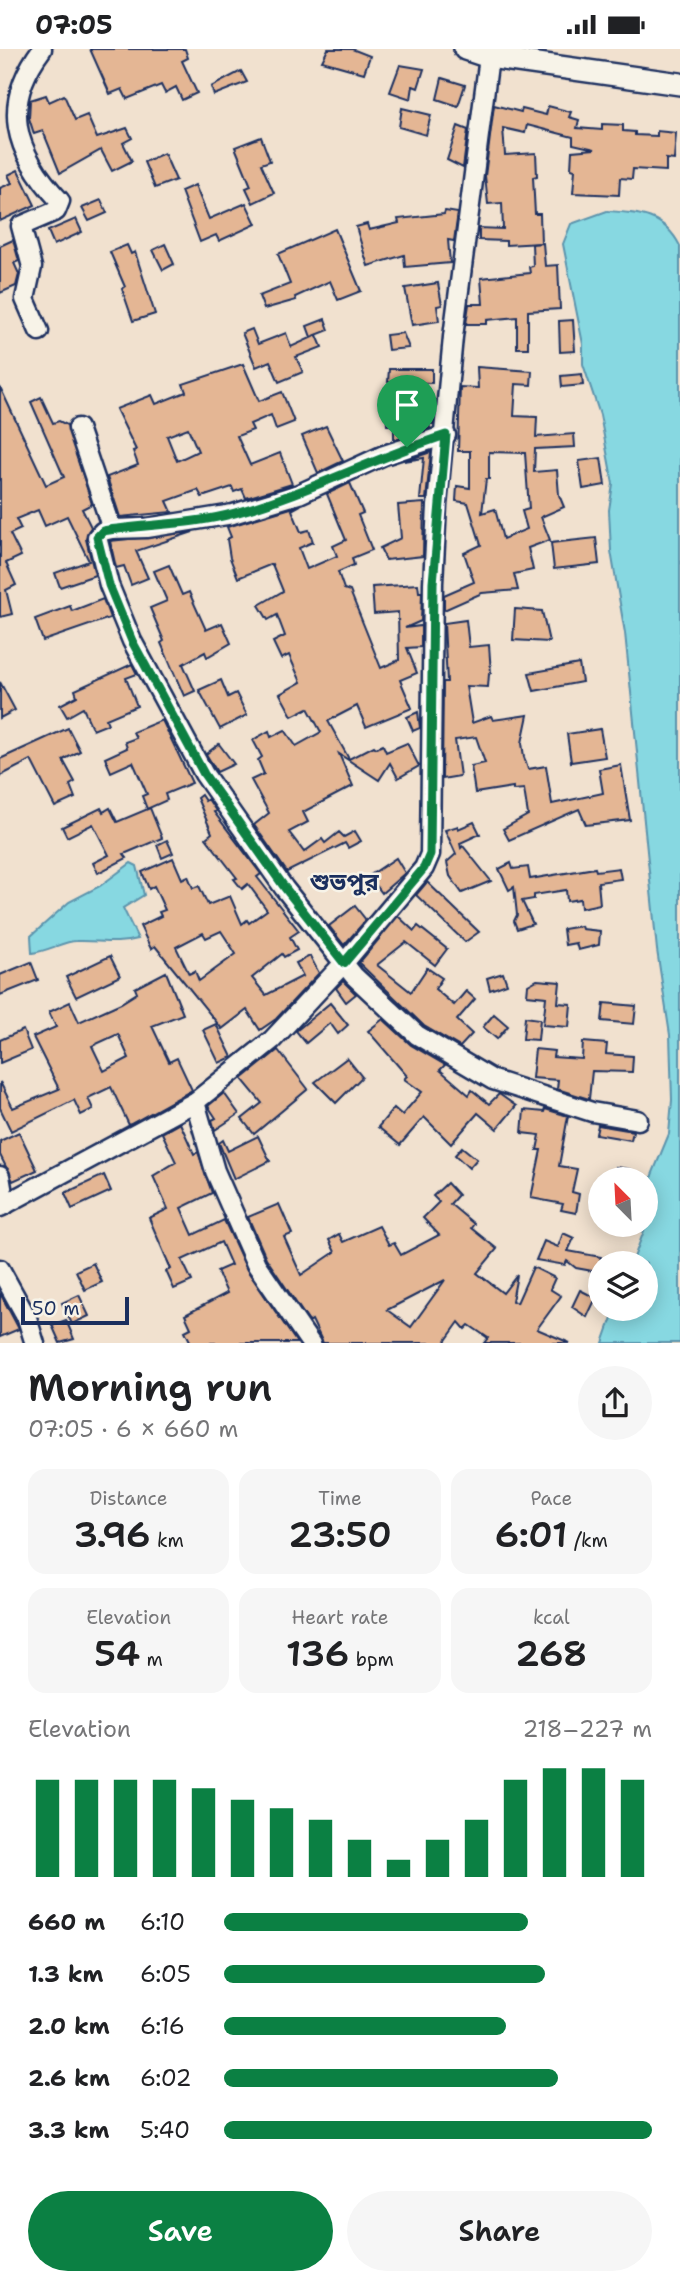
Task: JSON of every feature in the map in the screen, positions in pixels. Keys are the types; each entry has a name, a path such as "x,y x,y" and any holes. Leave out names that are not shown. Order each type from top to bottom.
{"street":[{"path":"39,331 25,299 32,267 21,226 56,211 60,201 25,156 13,113 13,96 26,68 42,49"},
{"path":"465,49 489,57 680,84"},
{"path":"0,1176 2,1206 195,1103 272,1040 344,963 424,868 430,854 433,583 453,337 489,57"},
{"path":"78,428 112,529"},
{"path":"446,435 384,455 299,494 233,514 147,528 103,531 97,537 109,585 132,641 204,774 285,888 369,992 409,1029 466,1066 494,1080 592,1112 638,1120"},
{"path":"195,1103 215,1171 248,1248 268,1282 311,1343"},
{"path":"0,1269 27,1318 35,1343"}],"water":[{"path":"607,211 640,215 666,227 680,246 680,1343 603,1343 611,1321 658,1321 658,1251 636,1251 642,1237 658,1237 658,1167 655,1167 669,1134 672,1100 670,1035 657,950 625,633 611,551 609,510 613,484 600,415 583,364 583,344 563,244 571,224"},
{"path":"131,863 137,866 144,895 123,908 138,939 114,942 72,941 32,953 31,936 69,902 100,886"}],"building":[{"path":"90,49 185,49 188,58 182,61 197,93 182,100 176,87 165,93 161,85 127,99 122,89 110,94"},
{"path":"328,49 352,49 370,56 364,73 322,61"},
{"path":"400,65 424,69 418,88 413,86 411,99 390,92"},
{"path":"241,71 247,82 214,95 211,87"},
{"path":"442,78 465,85 458,106 437,99"},
{"path":"46,95 49,102 64,95 75,120 87,115 97,138 127,128 132,138 123,143 132,161 112,171 101,150 60,173 43,131 34,134 29,118 30,100"},
{"path":"494,105 546,115 548,106 571,112 569,117 579,120 577,128 602,130 602,124 623,125 623,131 635,132 635,135 657,136 657,131 676,133 674,160 666,159 666,171 633,169 632,179 620,178 619,195 573,193 575,170 571,169 572,151 595,149 573,144 573,137 527,125 525,133 503,128 505,155 536,153 537,176 533,177 535,214 540,214 541,243 506,245 506,241 479,240 479,228 503,229 502,203 488,204 485,176"},
{"path":"402,108 431,115 426,135 399,127"},
{"path":"458,126 468,130 463,168 447,160"},
{"path":"261,137 270,161 261,164 274,193 253,203 246,188 251,186 235,147"},
{"path":"164,153 176,180 155,188 144,162"},
{"path":"18,170 35,205 0,221 0,188 12,183 8,175"},
{"path":"195,185 209,219 246,203 256,224 219,241 216,235 200,242 181,191"},
{"path":"101,200 107,213 89,221 82,208"},
{"path":"445,211 458,213 454,241 448,240 450,263 405,267 404,255 368,266 356,227 367,224 369,230 399,223 398,219 444,214"},
{"path":"76,219 82,232 54,245 48,231"},
{"path":"335,229 361,291 338,300 330,281 295,297 296,300 264,309 259,296 290,284 278,254"},
{"path":"13,240 19,261 14,263 19,274 16,286 0,293 0,246"},
{"path":"543,243 545,266 558,265 560,309 528,311 528,348 517,348 517,317 487,320 487,324 466,324 469,304 483,304 481,278 530,273 529,267 533,266 532,244"},
{"path":"165,244 174,264 163,270 153,250"},
{"path":"127,245 131,254 135,252 155,314 133,321 122,289 125,287 110,252"},
{"path":"438,283 442,305 437,306 439,321 412,325 405,288"},
{"path":"325,319 329,330 311,337 307,326"},
{"path":"573,320 575,351 560,352 559,321"},
{"path":"252,329 258,344 286,333 291,347 317,335 322,347 296,357 303,372 279,382 270,361 256,367 242,333"},
{"path":"403,333 409,348 388,350 386,335"},
{"path":"243,364 259,401 282,392 294,422 276,429 271,415 250,424 253,430 237,436 250,465 280,453 292,484 246,498 242,489 234,492 232,487 202,497 198,490 167,501 172,512 120,517 107,477 138,465 133,451 136,450 116,409 152,395 156,404 186,392 183,384","holes":["188,428 198,451 177,461 167,436"]},
{"path":"477,367 532,371 531,385 516,384 514,416 537,417 536,437 574,434 575,447 535,449 534,472 557,470 559,495 564,507 541,517 550,540 528,548 533,570 514,574 518,590 482,593 444,610 444,595 474,582 464,553 481,545 468,503 456,501 457,486 470,488 470,451 458,451 460,387 478,388","holes":["489,452 525,453 529,509 522,511 527,529 503,539 495,509 482,513 486,479 489,479"]},
{"path":"389,369 432,369 432,383 388,382"},
{"path":"582,374 583,385 562,387 561,376"},
{"path":"0,387 46,485 64,477 31,402 41,397 53,423 59,421 67,425 92,504 82,509 91,527 86,539 95,575 60,587 55,573 89,561 67,516 45,526 38,510 16,519 21,529 10,534 21,556 6,563 16,585 6,590 12,614 0,617"},
{"path":"386,404 434,405 433,424 429,424 430,428 394,440 394,425 387,425"},
{"path":"326,426 343,461 318,473 302,436"},
{"path":"431,452 426,499 420,499 424,458 404,461"},
{"path":"601,458 605,485 583,489 579,461"},
{"path":"350,483 363,513 358,515 372,550 352,558 354,565 338,572 344,589 350,591 381,668 399,660 398,612 374,614 372,587 418,584 419,592 422,592 421,621 405,628 421,626 421,647 407,648 417,673 400,680 412,708 366,727 357,706 328,721 349,759 374,746 376,748 383,745 386,752 407,743 419,766 398,778 390,763 379,780 339,754 353,786 303,812 308,822 289,832 304,852 322,839 325,843 339,832 344,837 355,831 361,841 348,848 345,843 287,872 254,825 269,813 251,780 264,774 258,760 262,757 253,740 269,731 271,737 285,730 296,746 321,732 308,708 292,716 280,694 301,682 289,655 281,659 273,642 285,636 277,615 268,620 259,605 283,591 272,564 238,578 230,558 227,539 231,537 227,527 301,505 292,510 301,532 309,530 313,542 299,548 307,569 337,556 333,546 346,540 327,494"},
{"path":"424,503 423,556 386,560 380,548 401,538 398,505"},
{"path":"193,532 136,551 148,578 131,585 124,566 116,568 110,541"},
{"path":"596,538 599,564 554,569 551,543"},
{"path":"169,565 182,595 189,592 206,630 222,623 231,643 207,657 205,652 183,664 195,691 184,696 161,643 164,641 150,608 167,601 154,571"},
{"path":"103,599 110,618 43,641 35,619 70,606 72,611"},
{"path":"515,609 542,611 549,642 513,640"},
{"path":"466,620 469,647 489,645 491,673 488,687 466,686 472,723 491,716 493,720 528,715 522,743 524,757 528,769 546,766 552,804 603,793 599,769 621,765 630,820 586,825 579,809 509,840 503,829 528,815 524,789 513,790 513,787 475,793 471,766 485,763 476,737 455,740 460,776 442,779 443,682 447,682 444,623"},
{"path":"132,664 137,674 126,678 137,706 106,719 108,724 93,730 83,708 67,717 60,705 77,696 75,690"},
{"path":"579,664 582,682 534,691 529,673"},
{"path":"221,680 228,697 236,693 247,715 220,729 199,690"},
{"path":"0,682 15,710 0,718"},
{"path":"418,712 420,728 413,731 407,717"},
{"path":"162,720 192,783 165,794 167,800 147,809 142,796 147,794 133,762 111,772 105,758 127,748 125,742 136,738 133,732"},
{"path":"68,728 80,751 63,760 75,782 70,785 75,798 55,807 31,760 0,776 0,759"},
{"path":"600,729 605,757 571,762 567,734"},
{"path":"219,744 234,764 217,772 206,754"},
{"path":"201,795 205,801 208,799 216,811 214,812 261,874 257,877 299,931 290,937 297,950 284,957 282,954 252,978 266,995 303,976 296,963 310,956 319,973 276,1019 260,1030 247,1010 222,1029 155,946 151,949 140,926 161,916 159,912 165,910 154,886 149,889 142,872 173,858 182,879 188,876 193,888 199,886 208,905 230,896 242,924 247,920 249,923 267,910 248,884 242,889 234,879 237,878 206,838 212,833 197,798","holes":["221,931 236,954 199,981 195,971 189,974 176,947 203,933 206,938"]},
{"path":"101,808 103,812 110,808 117,822 150,808 162,838 124,854 127,858 98,873 93,863 109,855 93,824 67,837 62,827"},
{"path":"474,822 480,834 460,843 461,848 463,846 491,881 462,893 450,876 447,862 456,854 445,830 458,826 458,829"},
{"path":"167,840 173,853 162,858 157,845"},
{"path":"396,858 405,873 382,893 369,876"},
{"path":"511,863 513,869 528,867 530,879 595,868 596,871 619,868 621,879 598,882 600,904 581,908 580,899 567,901 566,890 534,895 534,899 522,901 533,924 517,929 514,921 517,915 514,887 509,890 499,869"},
{"path":"427,882 479,932 465,942 416,895"},
{"path":"355,906 366,920 344,945 329,926"},
{"path":"398,916 414,931 418,926 447,949 435,965 406,942 377,965 411,992 427,968 442,978 435,989 454,1005 466,991 475,999 457,1020 472,1034 460,1047 424,1026 359,963"},
{"path":"581,926 582,929 600,931 599,945 578,950 576,943 565,945 563,929"},
{"path":"110,956 120,976 76,997 66,977"},
{"path":"31,962 38,980 0,995 0,975"},
{"path":"166,972 183,1014 152,1026 169,1062 177,1058 192,1090 129,1125 111,1087 88,1098 93,1109 81,1115 74,1100 11,1131 0,1108 0,1082 13,1108 59,1089 33,1037 56,1027 49,1012 70,1002 79,1022 121,1003 137,993 135,988","holes":["118,1034 129,1058 104,1071 92,1046"]},
{"path":"503,973 507,984 490,990 487,978"},
{"path":"537,980 560,982 558,1003 571,1004 569,1027 543,1025 546,997 527,995 528,985"},
{"path":"343,981 356,994 346,1002 336,988"},
{"path":"330,1003 348,1025 338,1034 330,1023 306,1043 296,1031"},
{"path":"604,1003 636,1006 634,1024 602,1021"},
{"path":"494,1014 508,1026 497,1039 483,1027"},
{"path":"525,1017 540,1019 538,1040 523,1039"},
{"path":"383,1019 411,1045 445,1065 440,1070 469,1095 472,1090 489,1104 499,1094 516,1106 497,1129 478,1113 451,1144 424,1117 400,1145 378,1127 394,1108 402,1115 422,1092 404,1079 407,1076 368,1031"},
{"path":"216,1024 232,1057 219,1063 203,1030"},
{"path":"23,1030 31,1050 0,1063 0,1040"},
{"path":"583,1042 607,1044 606,1054 633,1056 632,1072 592,1071 589,1099 557,1089 558,1080 532,1078 535,1049 554,1051 553,1057 582,1059"},
{"path":"278,1050 308,1089 254,1134 242,1119 262,1103 242,1079"},
{"path":"347,1058 362,1077 336,1103 315,1082"},
{"path":"224,1093 239,1114 215,1130 212,1120 216,1118 208,1106"},
{"path":"545,1109 568,1116 559,1166 577,1169 572,1192 579,1194 576,1213 561,1210 563,1204 531,1198 541,1150 537,1150 540,1135 522,1133 524,1110 544,1112"},
{"path":"180,1123 194,1154 198,1152 212,1193 181,1208 193,1235 224,1220 247,1270 297,1343 191,1343 185,1331 191,1328 185,1315 227,1293 217,1271 231,1265 221,1242 182,1260 192,1281 174,1289 166,1271 171,1269 149,1218 168,1209 153,1176 176,1162 162,1133"},
{"path":"598,1125 633,1131 631,1140 596,1134"},
{"path":"19,1132 37,1170 13,1181 0,1155 0,1141"},
{"path":"258,1136 270,1161 234,1179 219,1143 223,1140 228,1151"},
{"path":"462,1147 477,1159 469,1168 455,1155"},
{"path":"104,1175 111,1191 72,1209 65,1193"},
{"path":"447,1183 458,1195 450,1204 474,1224 471,1228 497,1249 477,1273 503,1293 517,1275 512,1301 517,1303 533,1267 555,1278 550,1289 561,1296 537,1329 570,1343 484,1343 488,1338 469,1325 465,1329 459,1322 444,1343 323,1343 312,1320 309,1322 266,1258 248,1217 279,1204 292,1234 284,1237 301,1275 335,1252 329,1240 339,1234 343,1242 379,1226 389,1245 394,1243 401,1255 439,1235 423,1218 439,1202 433,1196","holes":["445,1280 411,1327 387,1310"]},
{"path":"563,1233 574,1238 568,1251 588,1255 588,1270 576,1268 567,1261 565,1265 536,1260 544,1241 558,1247"},
{"path":"93,1263 102,1282 85,1290 76,1271"},
{"path":"580,1290 588,1294 587,1317 572,1307"},
{"path":"0,1293 19,1329 0,1337"},
{"path":"79,1295 89,1316 72,1324 62,1303"},
{"path":"66,1320 74,1339 60,1343 52,1325"}],"district":[{"name":"শুভপুর","path":"344,882"}],"route":[{"path":"446,435 437,506 433,583 432,839 424,868 344,963 285,888 204,774 132,641 109,585 97,537 103,531 112,529 147,528 233,514 299,494 407,447 446,435"}]}
